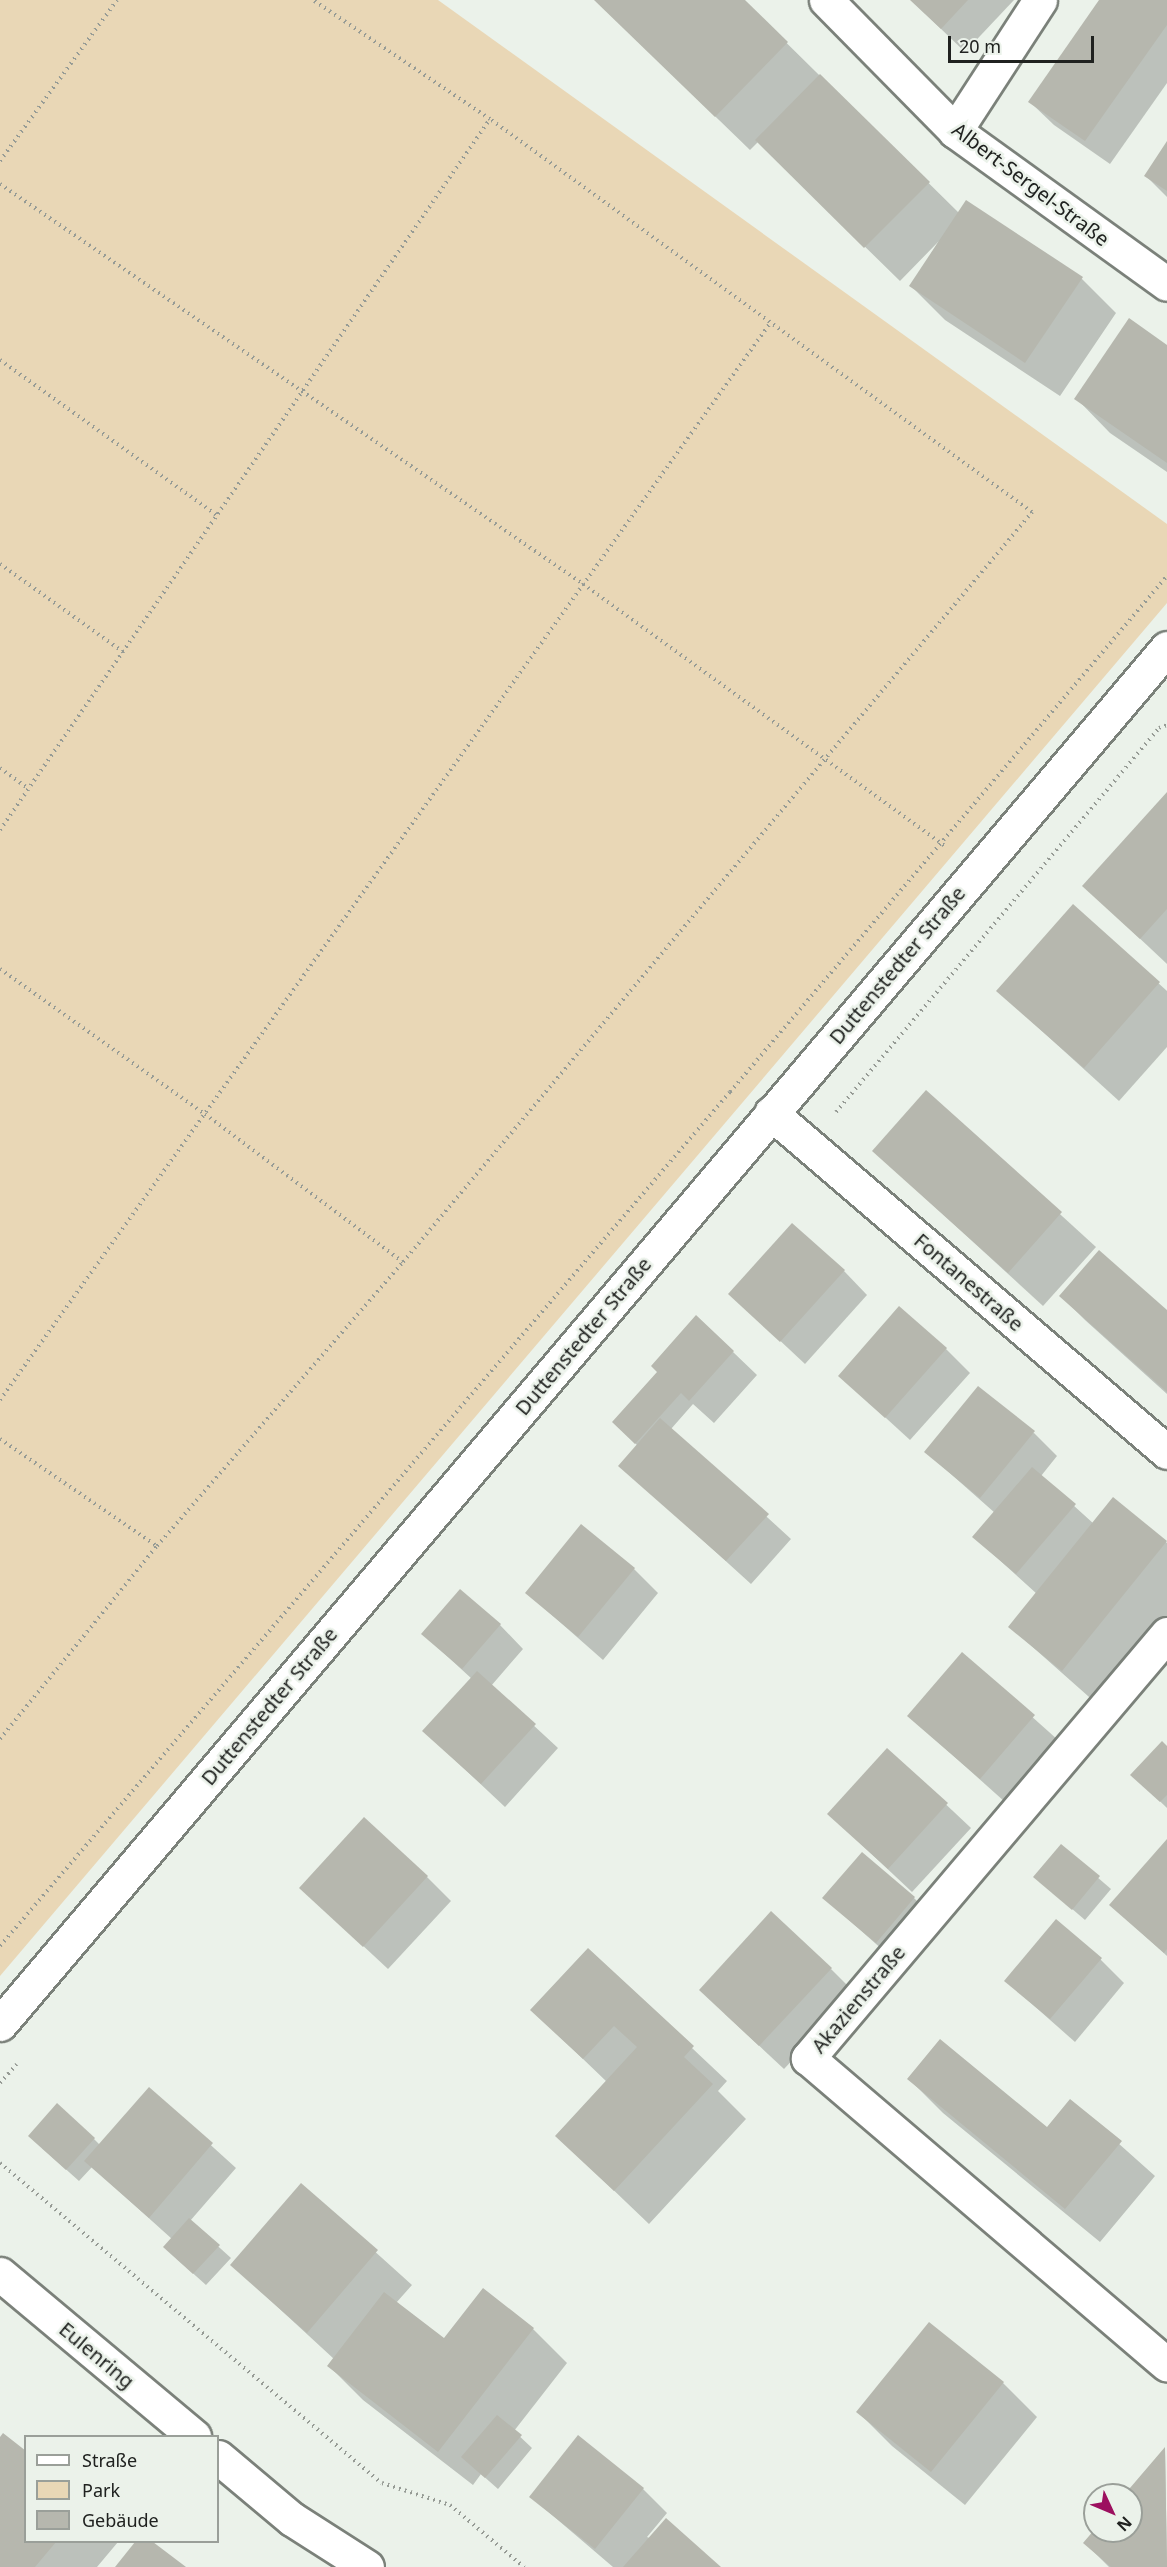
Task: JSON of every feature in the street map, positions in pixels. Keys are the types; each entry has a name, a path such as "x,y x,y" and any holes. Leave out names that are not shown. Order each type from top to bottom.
{"street":[{"name":"Albert-Sergel-Straße","path":"826,0 955,131 1167,284"},
{"path":"955,131 1040,0"},
{"name":"Duttenstedter Straße","path":"0,2024 1167,648"},
{"name":"Fontanestraße","path":"771,1113 1167,1452"},
{"name":"Akazienstraße","path":"1167,1634 808,2058 1167,2365"},
{"name":"Eulenring","path":"0,2274 193,2435"},
{"path":"219,2458 292,2520 367,2567"}],"path":[{"path":"0,161 117,0"},
{"path":"0,1739 157,1546 403,1262 1032,512 490,119 313,0"},
{"path":"0,830 219,517 490,119"},
{"path":"0,184 301,394 583,584 978,870"},
{"path":"0,1400 771,322"},
{"path":"0,360 219,517"},
{"path":"0,564 125,653"},
{"path":"0,1946 730,1092 939,842 1167,576"},
{"path":"808,1145 1159,728 1167,725"},
{"path":"0,768 29,789"},
{"path":"0,969 205,1114 403,1262"},
{"path":"730,1092 771,1113"},
{"path":"0,1438 157,1546"},
{"path":"0,2163 382,2483 450,2505 524,2567"}],"green space":[{"path":"0,0 438,0 1167,524 1167,603 0,1976"}],"building":[{"path":"594,0 745,0 788,42 715,117"},
{"path":"910,0 968,0 941,29"},
{"path":"1099,0 1167,0 1167,25 1085,141 1028,102"},
{"path":"820,74 930,182 864,248 755,140"},
{"path":"1167,141 1167,191 1144,176"},
{"path":"966,200 1083,277 1025,363 909,286"},
{"path":"1129,318 1167,345 1167,463 1074,399"},
{"path":"1167,792 1167,909 1140,939 1082,886"},
{"path":"1073,904 1160,982 1084,1068 996,991"},
{"path":"926,1090 1062,1212 1008,1273 872,1151"},
{"path":"792,1223 845,1270 780,1342 728,1294"},
{"path":"1099,1250 1167,1310 1167,1392 1059,1296"},
{"path":"899,1306 947,1348 885,1418 838,1376"},
{"path":"696,1315 734,1351 689,1401 681,1393 635,1444 612,1422 657,1372 651,1366"},
{"path":"978,1386 1035,1431 980,1498 924,1452"},
{"path":"660,1418 769,1514 726,1561 618,1466"},
{"path":"1032,1467 1076,1504 1016,1574 972,1537"},
{"path":"1113,1497 1167,1541 1062,1671 1008,1627"},
{"path":"581,1524 635,1568 578,1637 525,1593"},
{"path":"460,1589 501,1624 462,1669 421,1634"},
{"path":"962,1652 1035,1715 980,1779 907,1716"},
{"path":"477,1671 536,1724 481,1784 422,1731"},
{"path":"1162,1741 1167,1746 1167,1795 1160,1802 1130,1775"},
{"path":"887,1748 948,1803 888,1869 827,1814"},
{"path":"364,1817 428,1876 363,1947 299,1888"},
{"path":"1167,1839 1167,1949 1164,1953 1109,1905"},
{"path":"1061,1844 1100,1876 1072,1910 1033,1877"},
{"path":"862,1852 915,1897 876,1943 822,1898"},
{"path":"771,1911 832,1968 759,2046 699,1990"},
{"path":"1056,1919 1102,1958 1050,2019 1004,1981"},
{"path":"588,1948 694,2046 684,2057 713,2084 614,2191 555,2136 637,2047 614,2026 583,2059 530,2010"},
{"path":"940,2039 1047,2127 1070,2099 1122,2141 1065,2209 907,2079"},
{"path":"149,2087 213,2143 149,2218 84,2161"},
{"path":"57,2103 95,2138 66,2170 28,2136"},
{"path":"301,2183 378,2250 307,2333 230,2265"},
{"path":"189,2218 220,2245 193,2274 163,2247"},
{"path":"483,2288 534,2328 438,2452 327,2366 384,2292 444,2338"},
{"path":"929,2322 1004,2382 931,2472 856,2412"},
{"path":"497,2415 522,2435 485,2478 461,2457"},
{"path":"3,2433 24,2449 24,2543 55,2543 35,2567 0,2567 0,2437"},
{"path":"578,2435 644,2488 595,2549 529,2497"},
{"path":"1165,2447 1167,2567 1111,2567 1083,2543 1143,2543 1143,2483 1134,2483"},
{"path":"666,2518 721,2567 623,2567"},
{"path":"134,2543 154,2543 186,2567 115,2567"}]}
